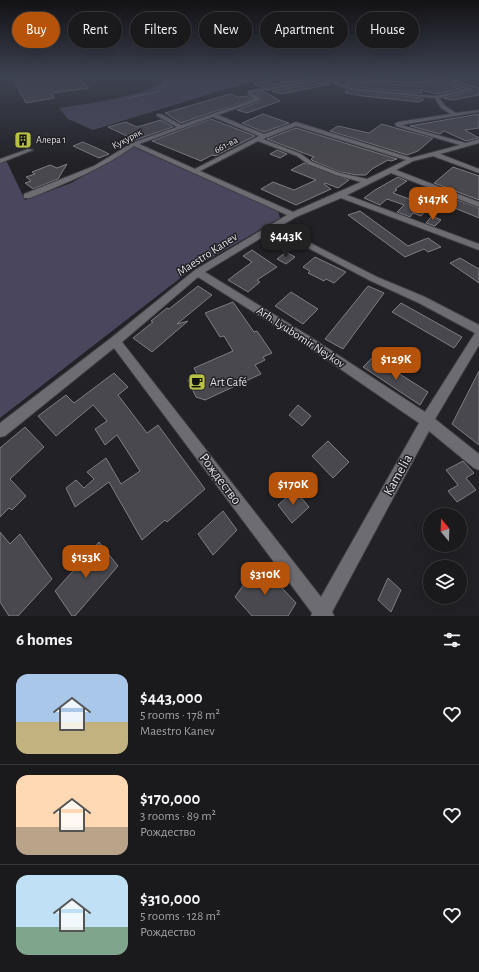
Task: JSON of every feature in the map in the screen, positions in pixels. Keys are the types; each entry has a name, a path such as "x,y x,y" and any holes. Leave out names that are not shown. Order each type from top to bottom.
{"street":[{"name":"Кукуряк","path":"27,196 62,183 118,155 134,144 242,105"},
{"path":"441,105 443,108 454,114"},
{"path":"464,144 399,126 398,124 479,111"},
{"path":"159,115 181,127"},
{"path":"213,115 264,136"},
{"name":"661-ва","path":"196,171 264,136 296,124 411,160"},
{"path":"258,139 299,154 317,166 365,181"},
{"name":"Maestro Kanev","path":"0,431 115,341 198,272 293,215 341,195 365,181 411,160 479,141"},
{"path":"134,144 293,215"},
{"path":"0,161 30,150"},
{"path":"432,153 479,171"},
{"path":"390,170 479,205"},
{"path":"341,195 479,247"},
{"path":"274,227 374,279 422,300 479,330"},
{"name":"Arh. Lyubomir Neykov","path":"198,272 305,339 428,421 479,463"},
{"name":"Kamelia","path":"322,615 428,421 479,336"},
{"name":"Рождество","path":"115,341 322,615"}],"shaded area":[{"path":"81,105 175,105 93,130 68,119 59,108"},
{"path":"134,147 278,211 280,218 192,269 0,418 0,162 6,160 25,200 71,183"}],"building":[{"path":"193,105 234,105 181,123 165,113"},
{"path":"250,105 270,105 247,113 237,110"},
{"path":"263,114 289,123 264,132 242,123"},
{"path":"479,114 479,128 465,130 479,138 466,141 444,131 440,134 410,126"},
{"path":"211,119 255,136 215,156 212,155 201,161 152,141"},
{"path":"161,120 173,127 135,140 108,127 126,122 137,127"},
{"path":"382,124 433,138 418,151 407,155 330,131 338,126 369,133"},
{"path":"296,128 397,159 391,161 388,160 372,169 366,175 357,175 340,172 313,161 311,159 314,157 267,139"},
{"path":"83,142 109,154 99,158 73,146"},
{"path":"277,150 287,154 280,158 270,154"},
{"path":"304,163 349,180 338,188 325,183 324,184 331,189 296,205 261,189 273,182 294,190 316,180 291,170"},
{"path":"67,164 58,179 33,189 25,183 31,181 26,177 35,174 32,172 50,165 57,168"},
{"path":"453,167 479,176 479,200 434,183"},
{"path":"398,177 407,181 395,189 397,190 393,193 412,200 428,189 479,208 479,218 435,200 421,216 413,213 410,217 397,212 404,205 387,199 380,205 364,198"},
{"path":"360,211 408,246 428,238 441,247 428,252 424,249 405,257 348,215"},
{"path":"432,216 441,220 435,226 426,223"},
{"path":"252,250 277,267 257,280 260,282 248,292 228,280 252,262 243,256"},
{"path":"286,252 295,257 286,264 277,259"},
{"path":"315,257 346,272 334,283 326,279 324,281 308,273 310,271 303,267"},
{"path":"460,258 479,269 479,283 450,263"},
{"path":"198,286 212,295 177,324 188,321 152,352 133,338 153,322 151,321 167,308 169,309"},
{"path":"368,286 384,293 343,349 325,339"},
{"path":"291,292 318,309 303,324 275,306"},
{"path":"233,302 254,332 257,331 272,353 263,357 265,360 255,365 261,374 205,400 196,397 188,380 198,376 194,368 233,351 224,336 220,337 205,313"},
{"path":"401,303 462,337 454,348 392,312"},
{"path":"373,357 428,392 420,405 363,367"},
{"path":"479,371 479,445 452,424"},
{"path":"114,373 128,387 118,395 147,433 158,425 205,489 167,522 165,520 142,540 109,482 75,507 66,488 76,480 84,488 94,479 87,472 106,458 121,484 140,471 117,435 105,445 95,429 107,421 93,405 56,436 38,416 66,395 74,403"},
{"path":"298,405 311,416 302,426 289,415"},
{"path":"25,427 44,447 10,479 26,496 12,510 9,508 0,517 0,448"},
{"path":"328,441 349,462 333,478 312,456"},
{"path":"463,461 474,473 466,478 476,490 457,502 448,491 458,485 446,470"},
{"path":"295,490 309,507 292,523 278,505"},
{"path":"223,511 237,530 213,555 198,534"},
{"path":"0,532 10,544 20,534 52,579 18,616 9,616 0,602"},
{"path":"99,542 118,566 75,616 72,616 55,591"},
{"path":"259,563 296,603 288,616 252,616 235,597"},
{"path":"388,578 401,590 391,612 378,600"}],"place":[{"name":"Алера 1","path":"23,140"},
{"name":"Art Café","path":"197,382"}]}
